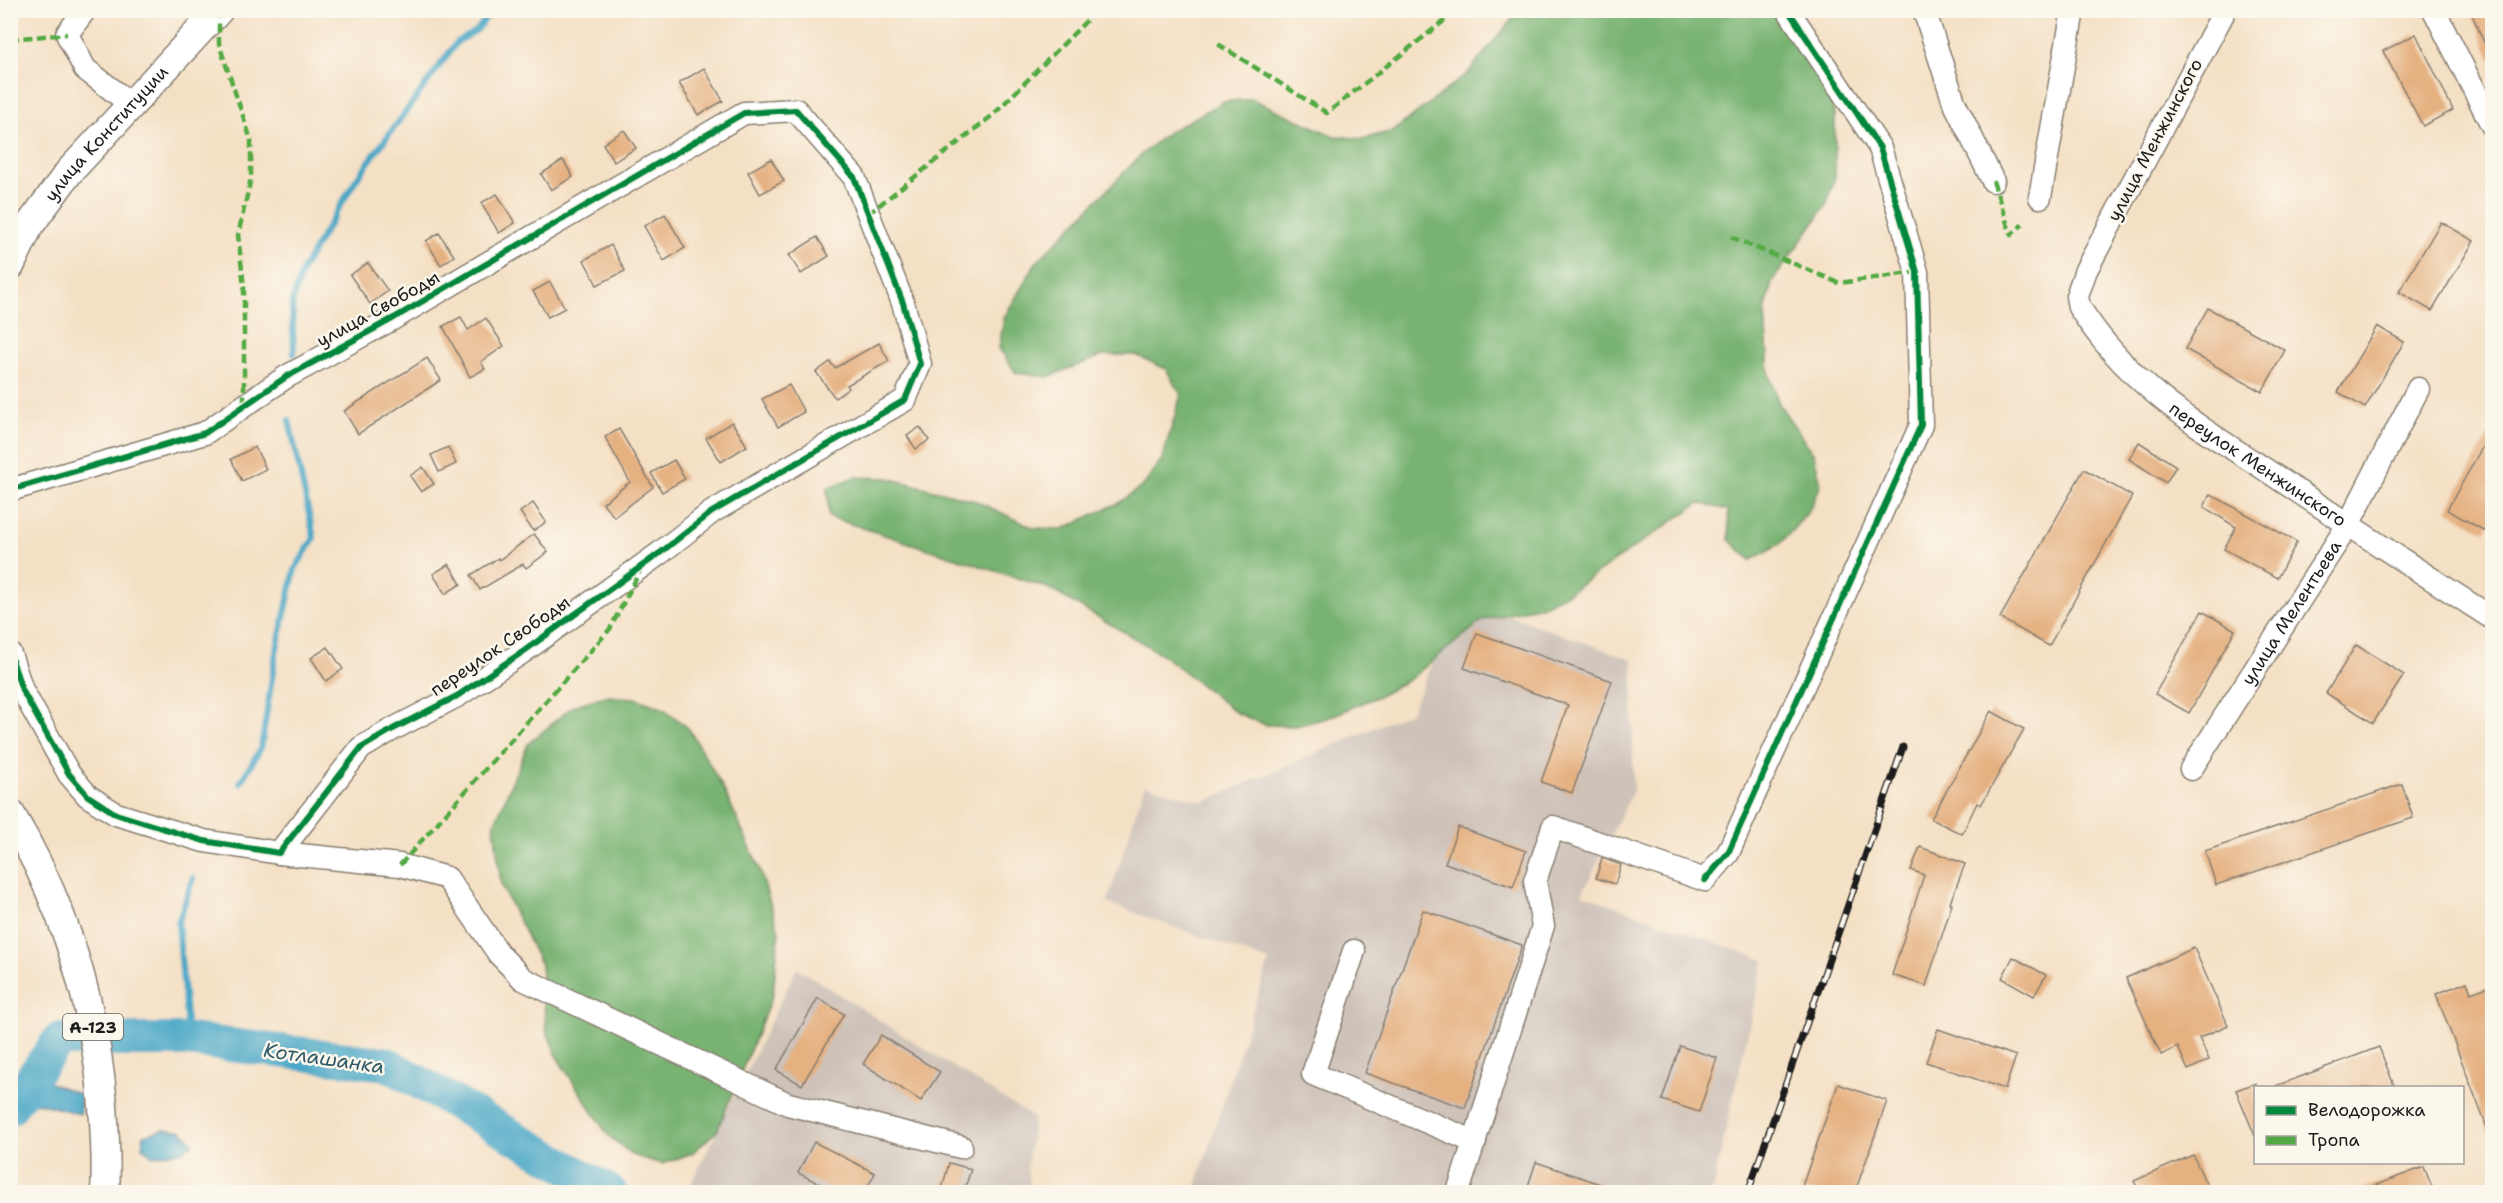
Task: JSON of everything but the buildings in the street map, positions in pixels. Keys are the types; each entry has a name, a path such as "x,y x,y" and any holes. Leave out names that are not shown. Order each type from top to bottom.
{"main road":[{"name":"улица Конституции","path":"10,266 29,226 62,181 219,10"},
{"name":"А-123","path":"10,813 41,870 64,921 91,1014 101,1086 105,1192"}],"street":[{"path":"85,10 68,34 85,69 132,105"},
{"path":"1458,1192 1543,926 1534,881 1553,827 1705,880 1728,853 1921,425 1917,272 1880,148 1788,10"},
{"path":"1924,10 1954,102 1993,181"},
{"path":"2040,197 2073,10"},
{"name":"улица Менжинского","path":"2086,270 2224,10"},
{"path":"2434,10 2493,125"},
{"name":"переулок Свободы","path":"279,853 361,748 457,696 524,651 660,553 712,512 904,400 920,364 903,303 854,177 796,111 744,113"},
{"name":"улица Свободы","path":"10,490 205,433 286,377 394,318 744,113"},
{"name":"переулок Менжинского","path":"2086,270 2077,296 2079,307 2122,364 2167,405 2493,618"},
{"name":"улица Мелентьева","path":"2191,769 2348,525 2418,389"},
{"path":"10,654 22,690 69,774 88,796 116,814 204,841 279,853 400,865 447,878 499,954 523,979 788,1104 961,1147"},
{"path":"1354,951 1313,1074 1474,1142"}],"shaded area":[{"path":"1460,598 1633,660 1633,791 1582,894 1764,960 1712,1192 1194,1192 1269,961 1107,903 1145,785 1203,802 1411,712"},
{"path":"797,968 1034,1118 1027,1167 1031,1192 717,1192 691,1184"}],"green space":[{"path":"1519,11 1785,11 1811,53 1835,115 1835,177 1826,206 1772,282 1765,312 1769,375 1779,404 1814,455 1821,485 1808,512 1780,544 1751,560 1729,540 1728,510 1699,503 1568,593 1541,606 1483,620 1410,679 1381,695 1327,718 1296,726 1266,725 1237,713 1160,653 1048,588 829,517 827,488 855,477 888,478 976,501 1034,528 1063,529 1120,502 1144,485 1162,460 1181,395 1166,369 1136,355 1104,355 1048,377 1016,373 999,348 1004,318 1035,264 1143,153 1168,132 1223,102 1252,99 1334,136 1363,139 1393,131 1467,74"},
{"path":"605,696 635,698 664,709 689,729 722,786 759,867 779,932 773,994 717,1131 692,1153 662,1164 632,1155 608,1135 558,1059 546,1029 541,965 501,885 494,825 528,744 573,706"}],"water":[{"path":"33,1077 81,1094 80,1114 18,1098"},
{"path":"163,1129 181,1130 193,1143 183,1151 153,1156 142,1147 144,1135"}],"waterway":[{"path":"294,354 292,302 303,268 357,178 457,42 477,30 492,10"},
{"path":"240,783 261,748 276,653 295,569 314,538 289,420"},
{"path":"188,1040 178,923 193,878"},
{"path":"10,1108 59,1040 77,1040"},
{"name":"Котлашанка","path":"112,1040 188,1040 387,1064 610,1192"}],"railway":[{"path":"1748,1192 1903,747"}],"marked path":[{"path":"219,10 219,44 251,140 251,178 238,235 244,287 244,406"},
{"path":"868,214 993,115 1097,10"},
{"path":"1218,44 1327,113 1458,10"},
{"path":"10,39 67,34"},
{"path":"1993,181 2011,235 2023,224"},
{"path":"1731,237 1839,283 1917,272"},
{"path":"400,865 610,629 640,571"}],"cycle path":[{"path":"1705,880 1728,853 1921,425 1917,272 1880,148 1788,10"},
{"path":"10,490 205,433 286,377 394,318 744,113 796,110 854,177 903,303 920,364 905,400 712,512 660,553 524,651 457,696 361,748 279,853 204,841 116,814 88,796 69,774 22,690 10,654"}]}
